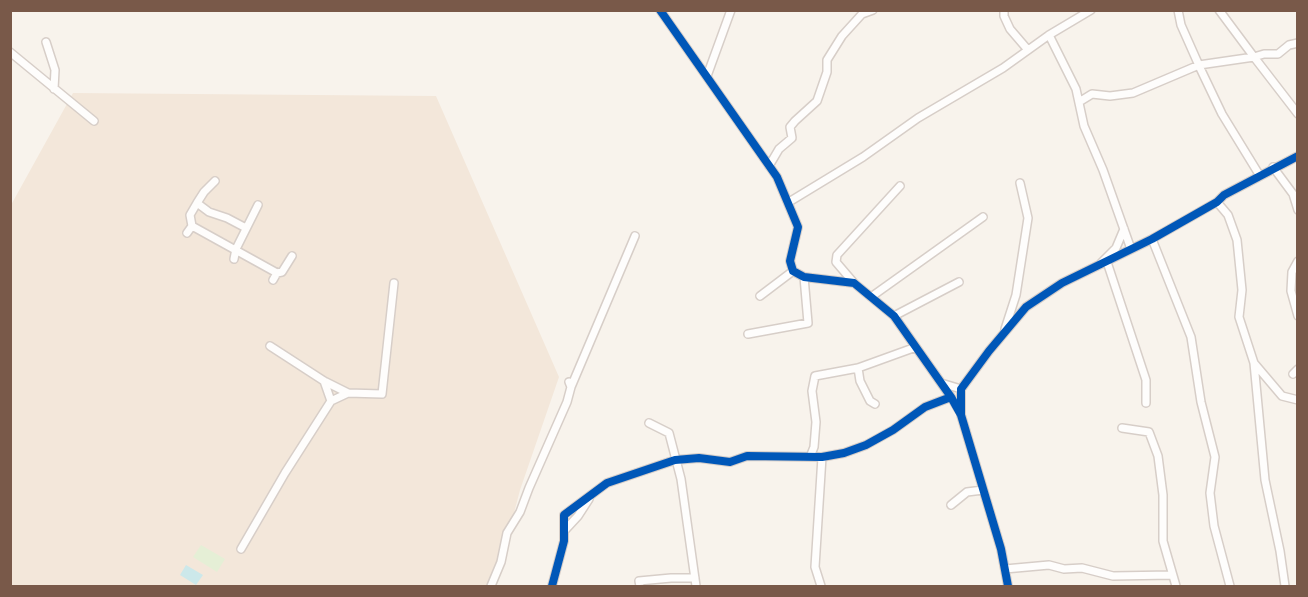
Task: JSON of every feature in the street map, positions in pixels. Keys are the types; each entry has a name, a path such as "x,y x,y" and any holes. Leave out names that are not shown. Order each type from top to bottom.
{"street":[{"path":"660,10 777,177 798,227 794,252 790,261 794,271 804,277 854,283"},
{"path":"707,76 731,10"},
{"path":"769,166 779,149 792,138 790,128 795,121 817,101 826,72 827,60 842,36 862,14 873,10"},
{"path":"1004,10 1004,16 1010,29 1028,50"},
{"path":"789,202 1091,10"},
{"path":"1178,10 1180,25 1222,114 1260,176"},
{"path":"1219,10 1298,114"},
{"path":"1049,35 1076,89 1084,126 1103,170 1131,249"},
{"path":"46,42 55,70 54,89"},
{"path":"1079,102 1092,94 1110,96 1133,93 1198,65 1264,54 1278,54 1289,45 1298,43"},
{"path":"10,52 94,121"},
{"path":"961,415 961,389 1004,331 1026,307 1062,283 1152,239 1273,167 1298,156"},
{"path":"1273,167 1293,194 1298,210"},
{"path":"215,181 204,192 190,215 190,230 236,249 277,273"},
{"path":"1004,331 1016,295 1028,218 1020,183"},
{"path":"900,186 837,255 836,262 854,283 894,316 951,397 961,415 1001,549 1008,586"},
{"path":"1217,202 1228,215 1237,240 1242,290 1239,317 1254,363 1265,480 1286,586"},
{"path":"197,203 209,212 246,228"},
{"path":"234,259 236,249 258,205"},
{"path":"871,297 983,217"},
{"path":"1097,267 1116,248 1124,229"},
{"path":"491,586 501,562 507,533 520,512 567,402 570,385 635,236"},
{"path":"1152,239 1191,337 1201,402 1215,457 1210,493 1214,526 1230,586"},
{"path":"273,280 277,273 282,272 292,256"},
{"path":"1298,261 1292,272 1291,291 1298,316"},
{"path":"1107,262 1146,380 1146,403"},
{"path":"760,296 794,271"},
{"path":"748,334 808,323 804,277"},
{"path":"894,316 959,282"},
{"path":"270,346 324,381 348,393 382,394 394,283"},
{"path":"810,457 816,430 812,391 815,376 858,368 916,347"},
{"path":"1254,363 1282,396 1298,399"},
{"path":"858,368 860,381 870,401 875,404"},
{"path":"324,381 331,401"},
{"path":"941,383 961,389"},
{"path":"241,549 285,473 331,401 348,393"},
{"path":"552,586 564,541 564,515 607,483 675,460 699,458 730,462 747,456 822,457 844,453 866,445 893,430 925,407 951,397"},
{"path":"649,423 669,433 681,479 696,586"},
{"path":"1122,428 1149,432 1158,456 1163,495 1164,540 1176,586"},
{"path":"821,586 815,567 822,457"},
{"path":"951,505 967,492 983,490"},
{"path":"1005,569 1049,565 1064,569 1082,568 1113,576 1172,575"},
{"path":"640,586 639,581 695,578"}],"shaded area":[{"path":"73,93 436,96 559,377 520,490 495,586 11,586 11,205"}],"green space":[{"path":"201,545 225,559 217,572 193,557"}],"water":[{"path":"186,565 203,575 196,585 180,575"}],"cycle path":[{"path":"660,10 777,177 798,227 790,261 793,271 804,277 854,283 894,316 951,397 961,415"},
{"path":"1008,586 1001,549 961,415 961,389 1026,307 1062,283 1152,239 1217,202 1224,195 1298,156"},
{"path":"552,586 564,541 564,515 607,483 675,460 699,458 730,462 747,456 822,457 844,453 866,445 893,430 925,407 951,397"}]}
